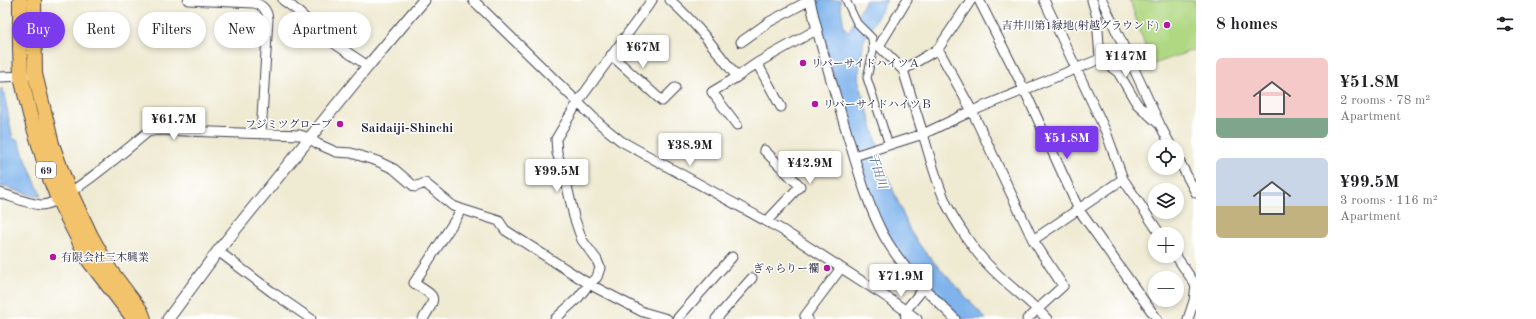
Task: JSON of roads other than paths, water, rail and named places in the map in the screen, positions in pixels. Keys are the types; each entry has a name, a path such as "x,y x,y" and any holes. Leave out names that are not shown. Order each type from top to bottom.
{"main road":[{"name":"69","path":"20,0 21,76 30,115 47,171 64,195"},
{"name":"69","path":"34,0 35,74 64,195 89,261 134,318"}],"street":[{"path":"188,0 254,3 266,10 268,19 261,134"},
{"path":"283,0 329,40 368,66"},
{"path":"168,319 218,251 368,66 424,0"},
{"path":"473,0 600,124 621,141 784,231 841,268 906,315 917,319"},
{"path":"555,319 578,298 589,284 597,277 600,268 597,260 582,240 557,153 556,139 578,102 652,0"},
{"path":"670,0 684,12 708,39 737,77"},
{"path":"742,42 769,22 810,0 816,30 856,156 870,207 885,236 906,269 954,319"},
{"path":"846,0 857,23 872,38 873,51 868,78 887,145"},
{"path":"907,0 879,46 903,70 922,134 946,204 981,256 1005,282 1037,308 1047,319"},
{"path":"903,70 938,48 970,0"},
{"path":"979,0 1024,89 1078,210 1157,319"},
{"path":"1044,0 1075,69 1106,132 1123,179 1155,227"},
{"path":"1092,0 1097,17 1100,59"},
{"path":"1102,0 1167,139"},
{"path":"737,125 712,92 757,63 816,30"},
{"path":"938,48 972,111 1033,240 1063,286 1037,308 1027,319"},
{"path":"611,55 662,101 675,88"},
{"path":"856,156 922,134 1024,89 1100,59"},
{"path":"1100,59 1118,72 1137,104 1160,125"},
{"path":"757,63 781,107"},
{"path":"0,77 35,74"},
{"path":"0,193 43,205 90,180 148,132 157,130 300,136 309,138 336,152 351,153 377,161 394,169 415,187 425,182 453,206 499,221 505,230 589,284 643,312 667,319"},
{"path":"764,150 800,186 767,221"},
{"path":"1184,170 1196,193"},
{"path":"1033,240 1123,179"},
{"path":"423,319 433,303 433,298 414,283 461,209"},
{"path":"218,251 272,292 311,319"},
{"path":"677,319 732,257"},
{"path":"1181,263 1196,284 1195,302 1188,319"},
{"path":"808,319 805,316 841,268"},
{"path":"716,319 752,278"},
{"path":"906,315 924,288"}],"water":[{"name":"干田川","path":"812,0 840,0 844,28 849,31 866,0 887,0 864,40 858,78 886,173 910,231 924,251 986,319 960,319 928,287 898,252 874,209 857,161"},
{"path":"0,89 3,89 13,139 18,140 41,196 0,186"}],"place":[{"name":"吉井川第1緑地(射越グラウンド)","path":"1167,25"},
{"name":"リバーサイドハイツＡ","path":"803,63"},
{"name":"リバーサイドハイツＢ","path":"815,104"},
{"name":"フジミツグローブ","path":"340,124"},
{"name":"有限会社三木興業","path":"53,257"},
{"name":"ぎゃらりー襴","path":"827,268"}],"district":[{"name":"Saidaiji-Shinchi","path":"407,127"}]}
